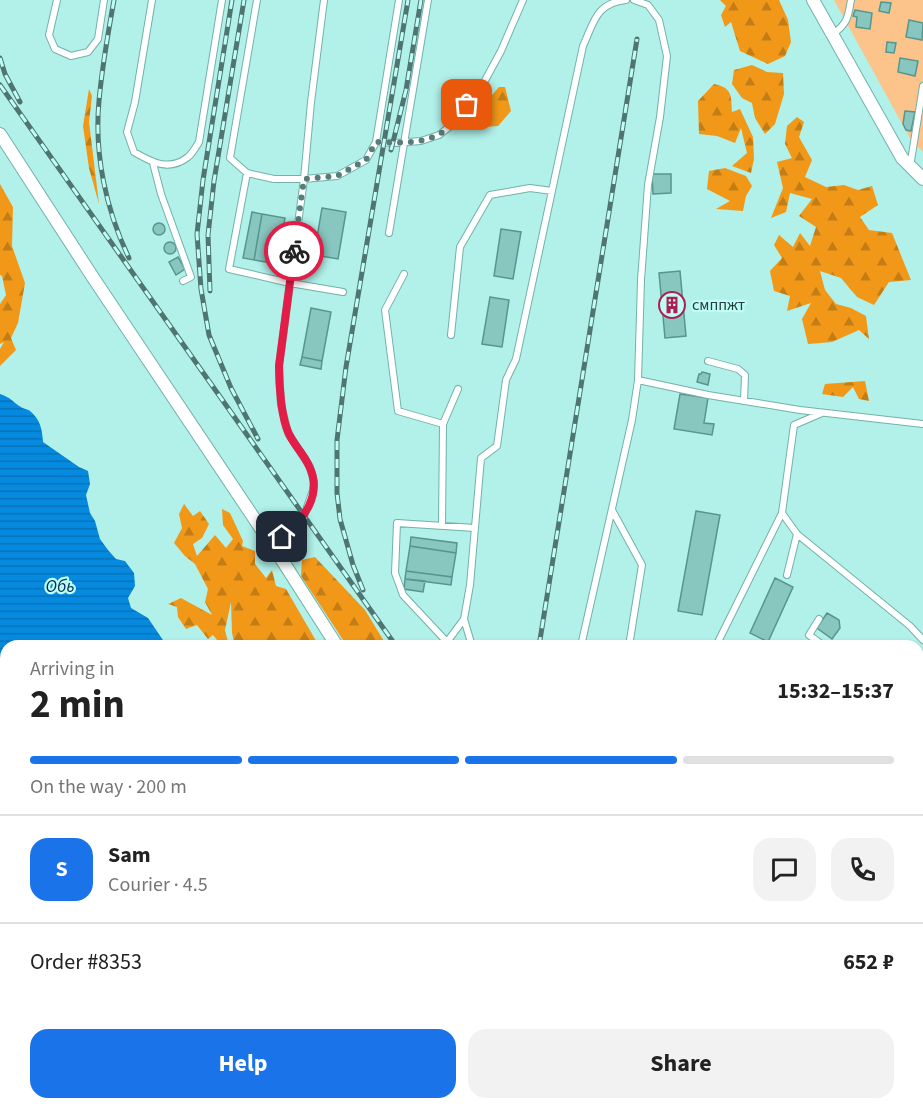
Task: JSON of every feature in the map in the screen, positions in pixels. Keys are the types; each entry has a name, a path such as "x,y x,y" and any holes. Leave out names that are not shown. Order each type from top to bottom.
{"street":[{"path":"813,0 902,158 923,179"},
{"path":"0,134 334,640"}],"lane":[{"path":"57,0 50,35 56,49 71,56 88,52 98,39 104,0"},
{"path":"152,0 135,102 127,132 134,152 153,163 172,165 188,157 199,142 222,0"},
{"path":"257,0 230,158 247,173 274,179 337,176 366,160 376,142 399,0"},
{"path":"272,546 293,529 304,516 314,482 310,467 288,433 281,405 279,366 304,179 324,0"},
{"path":"389,232 428,0"},
{"path":"376,142 421,141 439,135 453,124 482,86 501,51 523,0"},
{"path":"470,640 464,619 470,585 481,458 497,446 506,380 516,359 583,46 598,12 616,1 626,0"},
{"path":"581,640 632,420 638,380 641,280 648,185 660,117 667,56 659,20 648,5 634,0"},
{"path":"833,34 844,25 849,16 851,0"},
{"path":"910,168 923,86"},
{"path":"153,163 161,194 191,277 183,281"},
{"path":"247,173 229,269 343,292"},
{"path":"450,335 460,247 489,195 530,189 552,191"},
{"path":"404,274 385,310 398,411 443,424"},
{"path":"708,361 738,369 745,375 744,401"},
{"path":"638,380 744,401 822,413 923,424"},
{"path":"442,526 443,424 458,390"},
{"path":"719,640 782,513 794,425 822,413"},
{"path":"611,509 642,565 630,640"},
{"path":"782,513 797,534 910,626 923,640"},
{"path":"442,640 404,595 395,573 397,523 475,528"},
{"path":"787,574 797,534"},
{"path":"448,640 464,619"},
{"path":"816,640 809,635 819,619"}],"shaded area":[{"path":"834,0 923,0 923,152 911,140"}],"green space":[{"path":"720,0 779,0 788,20 791,42 785,56 768,64 740,51 731,22 725,27 721,15 726,6"},
{"path":"752,65 767,72 783,73 784,94 775,124 765,134 755,118 752,103 742,98 732,84 734,70"},
{"path":"714,84 728,90 732,112 740,109 753,137 754,159 751,173 732,166 747,153 741,128 735,143 717,136 699,134 698,101"},
{"path":"499,87 505,87 511,111 498,126 485,127 478,111"},
{"path":"89,89 92,96 89,122 99,204 89,168 83,126"},
{"path":"797,117 804,122 799,137 812,160 805,177 826,187 844,185 858,190 872,186 878,205 860,217 869,230 892,233 911,280 889,282 874,305 857,297 841,278 820,271 825,290 836,304 851,308 866,316 869,339 859,330 832,342 808,344 802,319 811,303 787,311 790,296 774,291 770,271 782,258 774,245 779,235 793,247 800,233 810,246 816,227 799,216 812,199 790,193 786,212 771,218 783,188 777,162 792,158 785,144 787,126"},
{"path":"725,168 746,176 752,186 746,196 743,211 716,209 730,201 707,189 709,171"},
{"path":"0,184 13,207 12,246 25,283 18,323 11,338 16,350 0,366 0,349 4,342 0,344 0,304 6,295 0,275"},
{"path":"865,381 869,401 859,399 853,387 843,397 822,394 825,384"},
{"path":"184,504 193,516 200,511 209,524 202,538 193,544 197,556 215,535 226,548 233,539 223,525 222,509 230,513 243,541 242,546 255,551 255,564 266,578 272,570 276,586 286,589 316,640 234,640 231,602 225,630 228,640 217,640 213,635 208,639 197,625 186,629 178,617 177,607 168,604 181,598 212,615 205,602 208,589 195,564 174,543 182,528 179,514"},
{"path":"315,557 365,610 383,640 343,640 301,576 302,560"}],"water":[{"name":"Обь","path":"0,394 34,414 40,425 43,442 88,471 90,484 86,495 100,539 116,559 125,561 134,573 135,586 128,598 131,608 148,618 163,640 0,640"}],"building":[{"path":"881,2 891,3 889,13 879,11"},
{"path":"855,10 872,13 870,29 856,27 857,17 853,16"},
{"path":"909,20 923,23 922,40 906,37"},
{"path":"887,42 896,43 894,53 886,52"},
{"path":"900,58 918,61 915,76 898,72"},
{"path":"905,111 915,112 911,131 906,130 903,124"},
{"path":"652,174 671,174 671,193 653,194"},
{"path":"322,208 346,212 338,259 314,255"},
{"path":"252,212 262,214 254,260 243,258"},
{"path":"262,214 285,218 277,264 254,260"},
{"path":"159,223 165,229 159,235 153,229"},
{"path":"501,229 521,232 513,279 494,276"},
{"path":"170,242 176,248 170,254 164,248"},
{"path":"178,257 185,269 176,275 169,262"},
{"name":"смппжт","path":"680,271 686,336 665,338 659,273"},
{"path":"490,297 509,300 502,347 482,344"},
{"path":"311,308 331,312 322,361 302,357"},
{"path":"302,357 322,361 321,369 300,365"},
{"path":"702,372 710,374 708,385 697,382"},
{"path":"680,394 708,398 704,423 714,424 712,435 674,429"},
{"path":"696,511 720,515 702,615 678,611"},
{"path":"411,537 457,543 456,553 410,546"},
{"path":"410,546 456,553 452,577 406,571"},
{"path":"406,571 452,577 451,585 405,579"},
{"path":"775,578 793,587 769,640 750,633"},
{"path":"405,579 425,581 423,592 404,589"},
{"path":"827,613 839,620 840,628 832,639 817,628"}],"railway":[{"path":"114,0 100,88 98,141 108,201 129,258"},
{"path":"232,0 203,180 197,234 201,289 209,335 231,388 258,439"},
{"path":"210,291 208,235 214,181 244,0"},
{"path":"363,590 353,565 340,519 337,493 337,440 346,367 408,0"},
{"path":"391,150 406,90 421,0"},
{"path":"540,640 637,39"},
{"path":"0,58 5,74 20,102"},
{"path":"0,85 392,640"}],"way so far":[{"path":"294,251 304,179 337,176 366,160 376,142 421,141 439,135 453,124 467,105"}],"place":[{"name":"смппжт","path":"672,305"}],"route":[{"path":"282,537 293,529 304,516 311,499 314,482 310,467 288,433 281,405 279,383 279,366 294,251"}]}
